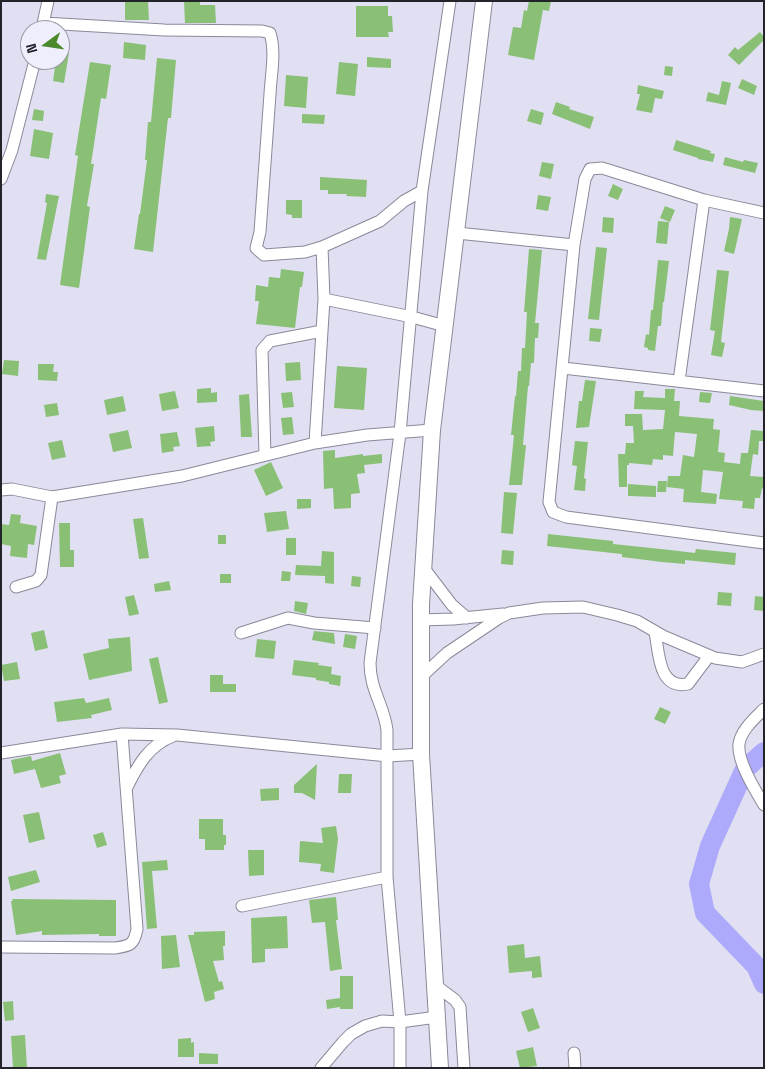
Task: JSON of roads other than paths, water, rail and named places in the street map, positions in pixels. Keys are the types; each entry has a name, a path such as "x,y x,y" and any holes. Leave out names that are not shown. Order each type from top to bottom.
{"street":[{"path":"44,20 48,1"},
{"path":"400,1068 400,1022 387,876 388,756 385,716 372,684 370,672 400,433 422,191 450,1"},
{"path":"440,1068 421,754 423,567 432,430 484,1"},
{"path":"70,27 262,31 270,33 273,42 271,80 260,222 256,248 264,255 305,252 322,247 380,221 404,201 422,191"},
{"path":"1,179 6,151 32,70"},
{"path":"764,213 704,200 602,168 590,169 585,179 574,245 549,502 553,512 566,517 764,543"},
{"path":"679,382 704,200"},
{"path":"457,233 574,245"},
{"path":"315,442 324,299 322,247"},
{"path":"324,299 412,317 445,326"},
{"path":"265,455 262,350 270,341 322,331"},
{"path":"563,368 764,391"},
{"path":"1,490 52,497 182,476 315,442 367,435 432,430"},
{"path":"16,587 36,581 41,575 52,497"},
{"path":"423,567 452,605 466,618"},
{"path":"421,620 509,614 543,608 583,607 617,615 636,622 709,656 742,662 764,654"},
{"path":"421,677 447,653 499,618 509,614"},
{"path":"241,633 288,618 314,623 375,628"},
{"path":"655,632 663,671 667,680 672,683 680,686 688,684 709,656"},
{"path":"764,709 748,726 739,743 745,769 764,805"},
{"path":"1,753 122,734 177,735 388,756 421,754"},
{"path":"1,947 115,948 128,946 135,940 138,929 122,734"},
{"path":"126,789 145,755 162,740 177,735"},
{"path":"242,906 387,876"},
{"path":"435,986 455,1000 460,1007 464,1068"},
{"path":"321,1068 343,1042 358,1030 382,1021 400,1022 437,1017"},
{"path":"574,1053 575,1068"}],"waterway":[{"path":"764,752 745,769 710,846 699,884 705,913 756,966 764,984"}]}
